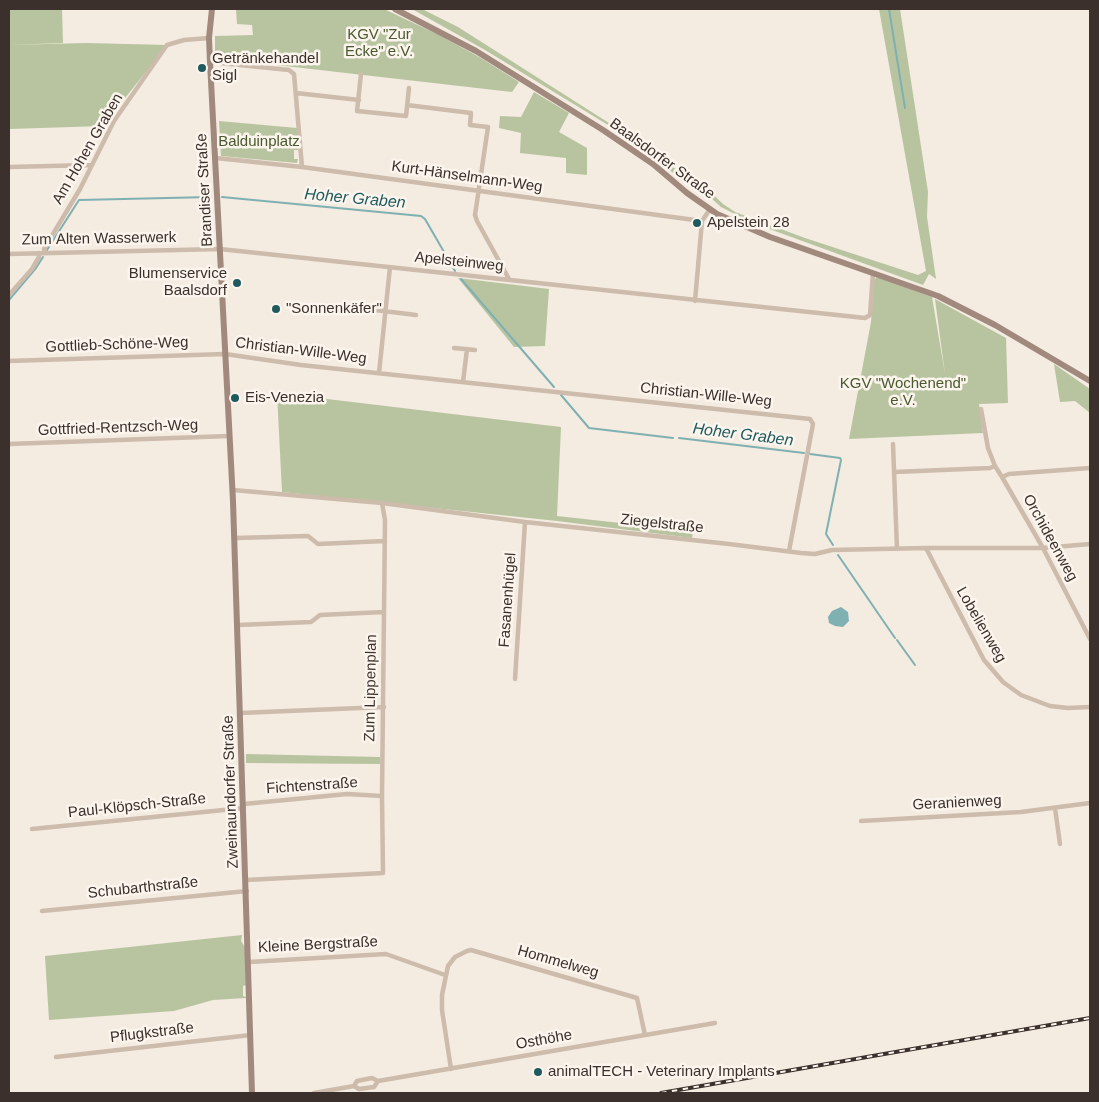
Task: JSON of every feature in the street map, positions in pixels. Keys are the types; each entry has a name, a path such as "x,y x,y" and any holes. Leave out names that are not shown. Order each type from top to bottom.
{"street":[{"name":"Brandiser Straße","path":"212,9 210,62 233,490"},
{"name":"Baalsdorfer Straße","path":"395,9 470,48 603,130 653,164 687,193 731,221 952,303 996,325 1090,381"},
{"name":"Am Hohen Graben","path":"45,253 44,249 80,189 114,121 167,45 184,40 210,38"},
{"path":"210,62 290,70 294,74 302,167"},
{"path":"361,74 357,111 406,116 409,88"},
{"path":"296,93 358,100"},
{"path":"407,106 472,112 470,125 488,127 475,215 476,222 509,279"},
{"name":"Kurt-Hänselmann-Weg","path":"216,158 302,167 702,220"},
{"path":"9,167 91,165"},
{"path":"695,301 702,220 710,209"},
{"name":"Zum Alten Wasserwerk","path":"9,254 220,249"},
{"name":"Apelsteinweg","path":"220,249 865,318 870,315 873,273"},
{"path":"9,295 32,269 39,257 38,253"},
{"path":"379,373 390,267"},
{"path":"342,306 416,315"},
{"path":"454,348 475,350"},
{"path":"463,382 467,349"},
{"name":"Gottlieb-Schöne-Weg","path":"9,361 225,354"},
{"name":"Christian-Wille-Weg","path":"225,354 301,365 810,418 813,424 789,551"},
{"name":"Baalsdorfer Straße","path":"1064,364 1090,387"},
{"path":"894,472 990,468 995,466 988,448 981,408"},
{"name":"Gottfried-Rentzsch-Weg","path":"9,444 229,436"},
{"path":"893,444 897,549"},
{"name":"Orchideenweg","path":"995,466 1043,548 1090,639"},
{"path":"1002,477 1009,474 1090,468"},
{"name":"Ziegelstraße","path":"233,490 382,503 524,522 815,554 832,550 1043,548 1090,544"},
{"name":"Zweinaundorfer Straße","path":"233,490 252,1093"},
{"name":"Zum Lippenplan","path":"246,880 382,873 385,520 382,503"},
{"name":"Fasanenhügel","path":"515,679 524,522"},
{"path":"235,538 308,536 318,544 385,541"},
{"name":"Lobelienweg","path":"926,548 984,660 1002,682 1022,695 1050,706 1090,707"},
{"path":"238,626 311,622 320,615 384,612"},
{"path":"240,713 384,707"},
{"name":"Fichtenstraße","path":"244,806 347,794 382,796"},
{"name":"Geranienweg","path":"861,821 986,815 1090,803"},
{"name":"Paul-Klöpsch-Straße","path":"32,829 244,806"},
{"path":"1055,808 1060,844"},
{"name":"Schubarthstraße","path":"42,911 247,891"},
{"name":"Hommelweg","path":"445,975 448,966 455,957 472,950 637,998 645,1036"},
{"name":"Kleine Bergstraße","path":"249,962 386,954 445,975"},
{"path":"445,975 441,1002 451,1069"},
{"name":"Osthöhe","path":"354,1086 357,1081 372,1078 378,1081 715,1023"},
{"name":"Pflugkstraße","path":"56,1057 250,1035"},
{"name":"Osthöhe","path":"314,1093 354,1086 359,1089 374,1087 378,1081"}],"green space":[{"path":"9,9 62,9 63,43 9,45"},
{"name":"KGV \"Zur Ecke\" e.V.","path":"236,9 384,9 439,35 519,82 512,92 215,58 215,36 253,35 252,25 237,24"},
{"path":"412,9 422,9 458,27 609,123 683,174 700,182 723,204 735,212 805,238 918,275 926,271 879,9 900,9 928,192 927,217 936,279 929,274 923,285 753,223 721,207 699,187 677,176 634,142 608,125 485,50"},
{"path":"86,43 167,45 103,126 9,129 9,45"},
{"path":"534,92 569,113 559,132 587,148 587,175 566,173 566,158 520,153 521,133 499,128 500,116 521,117"},
{"name":"Balduinplatz","path":"219,121 297,128 298,150 294,150 294,159 298,159 297,163 221,156"},
{"name":"KGV \"Wochenend\" e.V.","path":"877,277 932,297 945,374 935,299 1006,338 1008,403 979,404 983,433 849,439 871,322 874,280"},
{"path":"458,278 549,289 545,346 514,347"},
{"path":"1054,364 1090,389 1090,413 1075,401 1060,402"},
{"path":"277,393 561,427 557,516 693,531 692,538 557,521 282,492"},
{"path":"246,754 380,757 380,764 246,763"},
{"path":"242,935 241,941 245,947 246,985 243,986 243,996 246,998 213,1000 174,1011 49,1020 45,956"}],"water":[{"path":"841,607 848,612 849,621 843,627 829,623 828,617 832,611"}],"waterway":[{"path":"889,9 905,108"},
{"name":"Hoher Graben","path":"47,250 79,200 211,197"},
{"name":"Hoher Graben","path":"222,197 421,216 425,219 455,271"},
{"name":"Hoher Graben","path":"9,300 43,257"},
{"name":"Hoher Graben","path":"461,279 554,387"},
{"name":"Hoher Graben","path":"561,395 589,428 673,438"},
{"name":"Hoher Graben","path":"679,438 804,453"},
{"name":"Hoher Graben","path":"810,454 840,458 841,460 826,534 833,545"},
{"name":"Hoher Graben","path":"838,555 895,638"},
{"name":"Hoher Graben","path":"897,640 915,665"}],"railway":[{"path":"661,1093 1090,1018"}],"place":[{"name":"Getränkehandel Sigl","path":"202,68"},
{"name":"Apelstein 28","path":"697,223"},
{"name":"Blumenservice Baalsdorf","path":"237,283"},
{"name":"\"Sonnenkäfer\"","path":"276,309"},
{"name":"Eis-Venezia","path":"235,398"},
{"name":"animalTECH - Veterinary Implants","path":"538,1072"}]}
